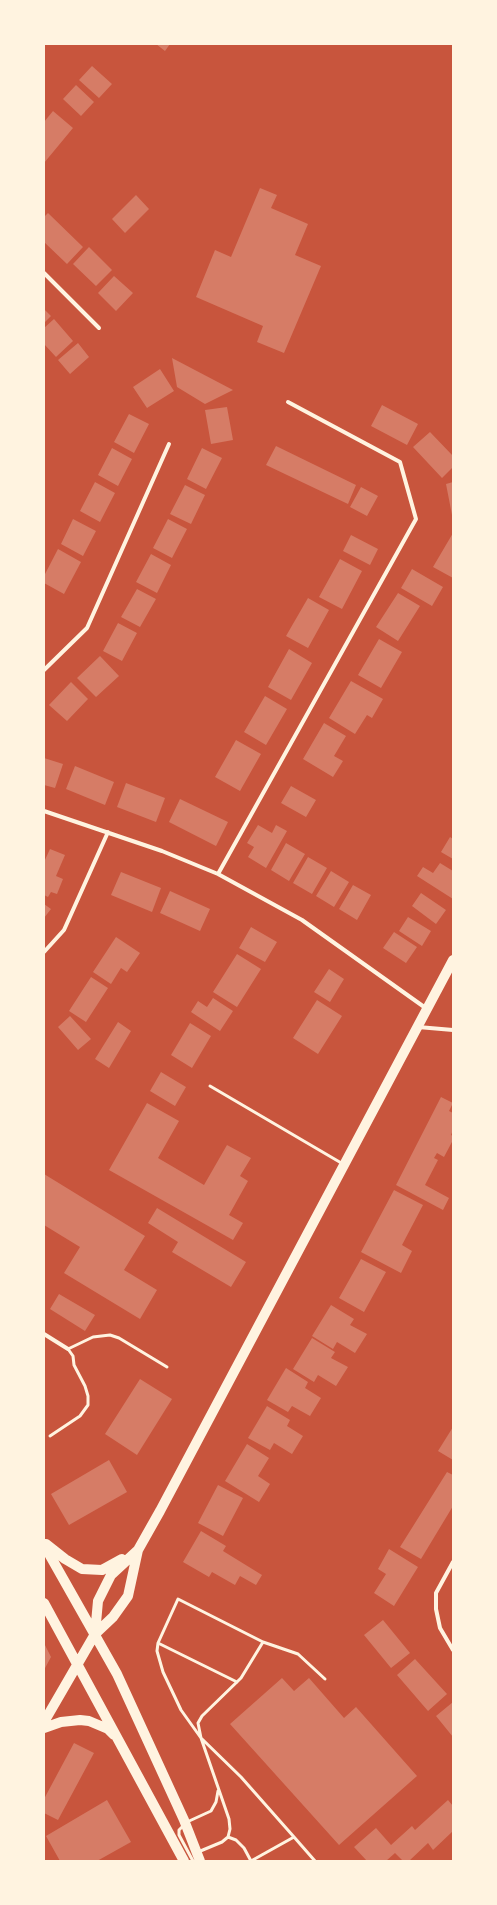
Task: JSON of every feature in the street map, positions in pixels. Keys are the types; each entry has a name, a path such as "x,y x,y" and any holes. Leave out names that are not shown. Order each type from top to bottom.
{"main road":[{"path":"44,1722 95,1634 113,1617 128,1596 138,1550 453,960"},
{"path":"44,1544 65,1560 82,1569 91,1570 102,1570 138,1550"},
{"path":"44,1544 117,1674 185,1823 197,1858"},
{"path":"95,1634 98,1601 111,1575 138,1550"},
{"path":"44,1602 184,1861"},
{"path":"44,1728 72,1720 89,1721 108,1729 120,1743"}],"street":[{"path":"44,273 99,328"},
{"path":"218,874 416,519 400,462 288,402"},
{"path":"44,670 87,628 169,444"},
{"path":"44,811 162,851 218,874 302,920 427,1010"},
{"path":"44,952 64,930 108,832"},
{"path":"417,1027 453,1030"},
{"path":"44,1334 68,1349"},
{"path":"453,1562 436,1593 436,1609 440,1628 453,1650"}],"lane":[{"path":"210,1086 345,1164"},
{"path":"50,1436 80,1416 88,1405 88,1396 85,1386 74,1365 73,1356 68,1349 93,1337 110,1335 119,1338 167,1367"},
{"path":"315,1861 241,1777 201,1738 181,1710 163,1672 158,1657 158,1643 178,1599 263,1642 298,1654 326,1679"},
{"path":"197,1858 228,1837 230,1829 229,1819 201,1738 198,1723 202,1716 241,1678 263,1642"},
{"path":"158,1643 237,1682"},
{"path":"185,1823 211,1811 216,1802 219,1789"},
{"path":"228,1837 236,1840 240,1844 251,1861 294,1837"}],"building":[{"path":"156,44 170,44 165,51"},
{"path":"92,66 112,84 99,98 79,80"},
{"path":"76,85 94,102 81,116 63,99"},
{"path":"53,111 73,128 44,163 44,122"},
{"path":"260,188 277,195 271,208 308,224 295,255 321,266 284,353 257,342 263,326 196,297 215,250 231,257"},
{"path":"136,195 149,209 125,233 112,219"},
{"path":"48,213 83,247 67,264 44,242 44,217"},
{"path":"89,247 112,270 96,286 73,264"},
{"path":"114,276 133,293 116,311 98,293"},
{"path":"44,309 51,316 44,323"},
{"path":"54,319 73,341 56,357 44,344 44,328"},
{"path":"78,343 89,357 70,374 58,360"},
{"path":"172,358 233,390 205,404 177,387"},
{"path":"160,369 174,391 147,408 133,387"},
{"path":"382,405 418,424 407,445 371,426"},
{"path":"227,407 233,440 211,444 205,410"},
{"path":"129,414 149,424 134,453 114,442"},
{"path":"430,432 453,456 453,467 442,478 413,447"},
{"path":"276,446 356,485 348,504 266,465"},
{"path":"112,448 132,459 118,486 98,475"},
{"path":"202,448 222,458 206,489 187,479"},
{"path":"95,482 115,493 100,522 80,511"},
{"path":"453,482 453,515 452,515 446,484"},
{"path":"185,485 205,495 191,524 170,514"},
{"path":"361,487 378,496 367,516 350,507"},
{"path":"73,519 96,531 83,556 61,544"},
{"path":"168,519 187,529 172,558 153,548"},
{"path":"453,533 453,578 433,567"},
{"path":"351,535 378,549 370,565 343,551"},
{"path":"58,549 81,562 64,594 44,583 44,576"},
{"path":"151,554 171,565 157,593 136,582"},
{"path":"340,559 362,571 342,609 319,597"},
{"path":"412,569 443,587 432,606 401,588"},
{"path":"137,589 156,599 140,627 121,617"},
{"path":"398,593 420,606 398,641 376,627"},
{"path":"308,598 329,610 308,648 286,636"},
{"path":"118,623 137,633 122,661 103,651"},
{"path":"379,639 402,652 381,688 358,675"},
{"path":"289,649 312,663 291,700 268,687"},
{"path":"100,656 119,676 96,697 77,678"},
{"path":"351,681 383,699 372,718 367,715 355,734 329,718"},
{"path":"71,682 88,699 67,721 49,705"},
{"path":"265,696 287,709 266,745 244,732"},
{"path":"324,723 346,736 334,756 343,761 333,777 303,759"},
{"path":"236,740 261,754 240,791 215,777"},
{"path":"44,758 63,764 55,788 44,785"},
{"path":"75,766 114,782 105,805 66,789"},
{"path":"126,783 165,798 156,822 117,807"},
{"path":"291,786 316,800 306,817 281,803"},
{"path":"180,799 228,822 216,846 169,822"},
{"path":"258,825 272,833 276,825 287,831 266,868 248,857 254,847 247,843"},
{"path":"450,837 453,839 453,859 441,852"},
{"path":"286,843 305,854 289,881 271,870"},
{"path":"50,849 65,855 56,876 63,879 57,894 51,892 48,897 44,895 44,862"},
{"path":"308,857 327,868 312,894 293,883"},
{"path":"440,863 453,871 453,899 417,876 423,867 433,873"},
{"path":"331,871 349,882 334,907 316,896"},
{"path":"121,872 161,888 152,912 111,895"},
{"path":"353,885 371,895 357,920 339,909"},
{"path":"170,891 210,909 200,931 160,913"},
{"path":"421,893 446,910 436,924 412,906"},
{"path":"44,904 51,909 44,918"},
{"path":"408,917 431,931 422,946 399,931"},
{"path":"251,927 277,942 265,962 239,948"},
{"path":"394,932 417,947 406,963 383,948"},
{"path":"116,937 140,953 127,972 121,968 111,984 93,972"},
{"path":"237,954 261,969 237,1007 213,992"},
{"path":"329,969 344,979 330,1002 314,992"},
{"path":"91,977 108,988 86,1022 69,1011"},
{"path":"213,998 233,1011 220,1031 191,1012 198,1001 207,1007"},
{"path":"317,1000 342,1016 318,1054 293,1038"},
{"path":"70,1016 91,1039 78,1050 58,1027"},
{"path":"118,1022 131,1031 109,1068 95,1059"},
{"path":"190,1023 211,1036 192,1068 171,1055"},
{"path":"161,1072 186,1087 175,1106 150,1091"},
{"path":"441,1097 453,1103 449,1111 453,1113 453,1130 451,1135 453,1136 453,1140 444,1157 437,1153 434,1158 438,1160 425,1185 449,1198 443,1210 396,1185"},
{"path":"147,1103 179,1121 158,1158 204,1185 227,1145 251,1158 240,1176 248,1181 229,1215 243,1223 233,1240 109,1170"},
{"path":"44,1174 145,1236 124,1270 157,1290 140,1319 64,1273 80,1247 44,1225"},
{"path":"394,1190 423,1205 402,1245 412,1251 401,1273 361,1252"},
{"path":"157,1208 246,1262 231,1287 172,1252 178,1242 148,1223"},
{"path":"361,1259 386,1272 364,1312 339,1298"},
{"path":"59,1294 95,1315 85,1331 50,1309"},
{"path":"331,1305 354,1319 350,1325 367,1334 355,1353 337,1342 333,1349 312,1336"},
{"path":"312,1338 335,1352 331,1358 348,1367 336,1386 318,1375 314,1382 293,1369"},
{"path":"286,1368 308,1382 305,1388 321,1398 310,1416 292,1406 288,1412 267,1400"},
{"path":"140,1379 172,1399 137,1455 105,1434"},
{"path":"267,1406 290,1420 287,1426 303,1436 292,1454 274,1443 270,1450 248,1438"},
{"path":"453,1427 453,1460 438,1451"},
{"path":"247,1444 269,1458 258,1476 270,1484 259,1502 225,1481"},
{"path":"109,1460 127,1492 69,1525 51,1494"},
{"path":"447,1472 453,1475 453,1506 421,1559 400,1547"},
{"path":"218,1485 243,1498 223,1536 198,1523"},
{"path":"201,1531 226,1546 223,1551 262,1575 256,1585 240,1576 235,1585 212,1572 209,1577 183,1562"},
{"path":"389,1549 418,1567 394,1606 374,1593 386,1574 378,1569"},
{"path":"383,1620 410,1653 391,1668 364,1635"},
{"path":"44,1643 51,1657 44,1670"},
{"path":"415,1659 447,1694 428,1711 397,1675"},
{"path":"282,1678 294,1691 309,1678 344,1718 356,1707 417,1776 339,1845 230,1724"},
{"path":"453,1702 453,1737 436,1716"},
{"path":"74,1743 94,1753 58,1820 44,1813 44,1799"},
{"path":"107,1800 131,1842 97,1861 60,1861 46,1836"},
{"path":"448,1800 453,1806 453,1831 433,1850 428,1843 409,1861 403,1861 395,1853 386,1861 367,1861 354,1847 376,1828 391,1845 412,1826 415,1830"}]}
